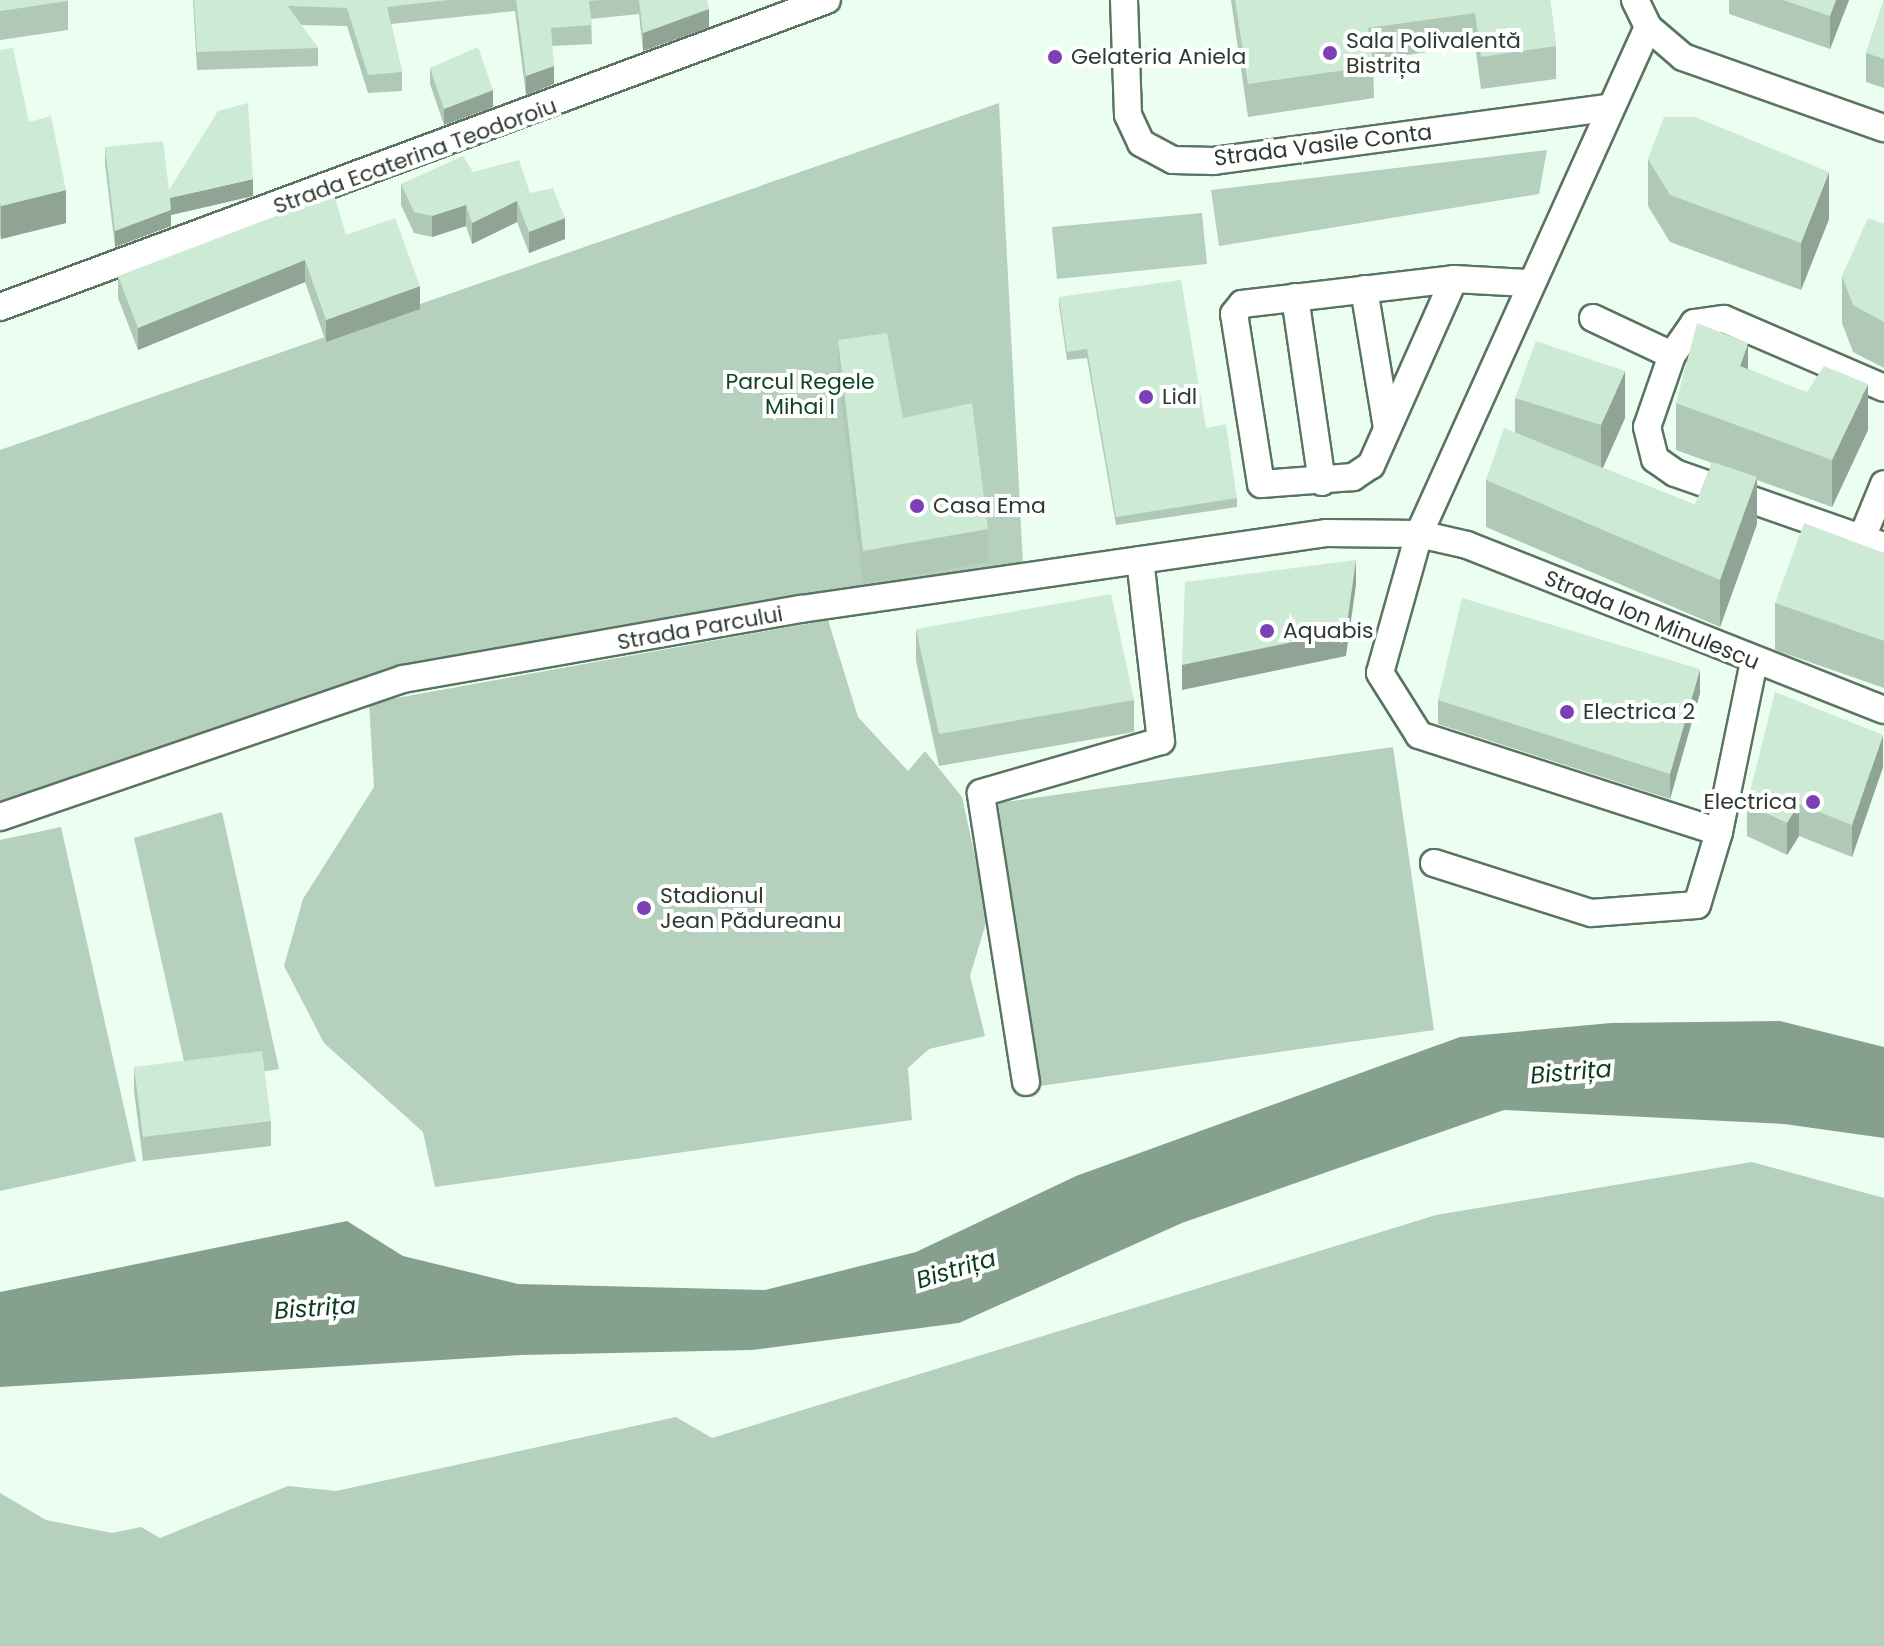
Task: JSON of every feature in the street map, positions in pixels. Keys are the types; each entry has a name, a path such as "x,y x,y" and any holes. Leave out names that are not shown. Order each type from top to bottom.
{"street":[{"name":"Strada Ecaterina Teodoroiu","path":"0,307 827,0"},
{"name":"Strada Vasile Conta","path":"1124,0 1128,115 1141,143 1173,160 1214,161 1605,108"},
{"path":"1635,0 1648,27 1683,57 1884,128"},
{"path":"1648,27 1605,108 1419,534 1380,673 1419,735 1719,832"},
{"path":"1454,279 1387,428 1362,473 1271,489 1258,479 1234,314 1253,301 1454,279 1527,283"},
{"path":"1364,289 1387,428"},
{"path":"1295,297 1322,482"},
{"path":"1593,318 1672,355"},
{"path":"1884,388 1724,319 1694,323 1672,355 1647,427 1655,459 1675,473 1873,542 1884,484"},
{"name":"Strada Parcului","path":"0,817 403,679 1326,533 1419,534"},
{"name":"Strada Ion Minulescu","path":"1419,534 1467,545 1754,662 1884,710"},
{"path":"1026,1082 981,793 1161,741 1140,560"},
{"path":"1434,863 1591,913 1697,905 1719,832 1754,662"}],"green space":[{"name":"Parcul Regele Mihai I","path":"999,103 1023,565 403,679 0,810 0,450"},
{"path":"1547,150 1539,194 1219,246 1211,190"},
{"path":"1202,213 1207,264 1057,279 1052,227"},
{"name":"Stadionul Jean Pădureanu","path":"828,620 858,717 908,771 925,751 962,797 988,916 970,976 985,1036 929,1049 908,1068 912,1120 435,1187 423,1132 324,1043 284,966 303,899 374,787 369,703"},
{"path":"1393,747 1434,1030 1040,1086 998,803"},
{"path":"222,812 279,1069 189,1084 134,838"},
{"path":"61,827 136,1161 0,1191 0,840"},
{"path":"1752,1162 1884,1198 1884,1646 0,1646 0,1493 46,1520 112,1533 141,1527 160,1538 288,1486 336,1491 676,1417 712,1438 1436,1215"}],"water":[{"name":"Bistrița","path":"1780,1021 1884,1047 1884,1138 1784,1124 1504,1110 1182,1223 959,1323 752,1350 521,1355 0,1387 0,1292 347,1221 403,1256 518,1284 765,1290 916,1252 1076,1176 1460,1037 1611,1023"}],"building":[{"path":"0,0 68,0 68,1 0,11"},
{"path":"194,0 449,0 387,7 402,72 368,75 347,8 288,6 318,48 197,52"},
{"path":"516,0 601,0 589,1 592,25 551,28 554,66 526,76"},
{"path":"639,0 707,0 709,9 643,33"},
{"path":"1235,0 1550,0 1556,46 1481,57 1475,13 1368,28 1374,66 1248,84"},
{"path":"1783,0 1836,0 1830,16"},
{"path":"1884,0 1884,59 1866,53"},
{"path":"478,47 493,90 444,109 430,68"},
{"path":"13,48 29,122 51,116 66,190 1,206 0,50"},
{"path":"248,103 253,179 170,198 171,210 115,231 105,147 163,141 169,190 218,111"},
{"path":"1664,117 1695,117 1829,172 1801,243 1670,195 1648,159"},
{"path":"463,156 473,172 519,160 530,193 553,188 565,218 529,232 517,201 472,223 466,205 432,216 414,212 401,184"},
{"path":"334,194 346,235 395,218 420,286 326,320 305,260 138,328 118,276"},
{"path":"1868,218 1884,224 1884,322 1853,305 1842,276"},
{"name":"Lidl","path":"1181,280 1206,428 1226,424 1237,498 1116,517 1087,349 1067,352 1059,297"},
{"path":"1697,323 1748,343 1740,366 1807,392 1824,366 1868,384 1832,460 1676,403"},
{"name":"Casa Ema","path":"887,333 903,418 972,403 988,529 863,551 838,340"},
{"path":"1536,341 1625,371 1601,425 1515,398"},
{"path":"1504,428 1695,505 1713,462 1757,477 1720,580 1486,480"},
{"path":"1804,523 1884,553 1884,641 1775,603"},
{"name":"Aquabis","path":"1356,560 1346,631 1182,665 1185,582"},
{"path":"1111,594 1134,700 939,734 916,629"},
{"name":"Electrica 2","path":"1462,598 1700,669 1670,774 1438,700"},
{"name":"Electrica","path":"1775,692 1883,735 1852,825 1799,804 1787,823 1747,804"},
{"path":"262,1051 271,1121 143,1137 134,1067"}],"place":[{"name":"Sala Polivalentă Bistrița","path":"1330,53"},
{"name":"Gelateria Aniela","path":"1055,57"},
{"name":"Lidl","path":"1146,397"},
{"name":"Casa Ema","path":"917,506"},
{"name":"Aquabis","path":"1267,631"},
{"name":"Electrica 2","path":"1567,712"},
{"name":"Electrica","path":"1813,802"},
{"name":"Stadionul Jean Pădureanu","path":"644,908"}]}
